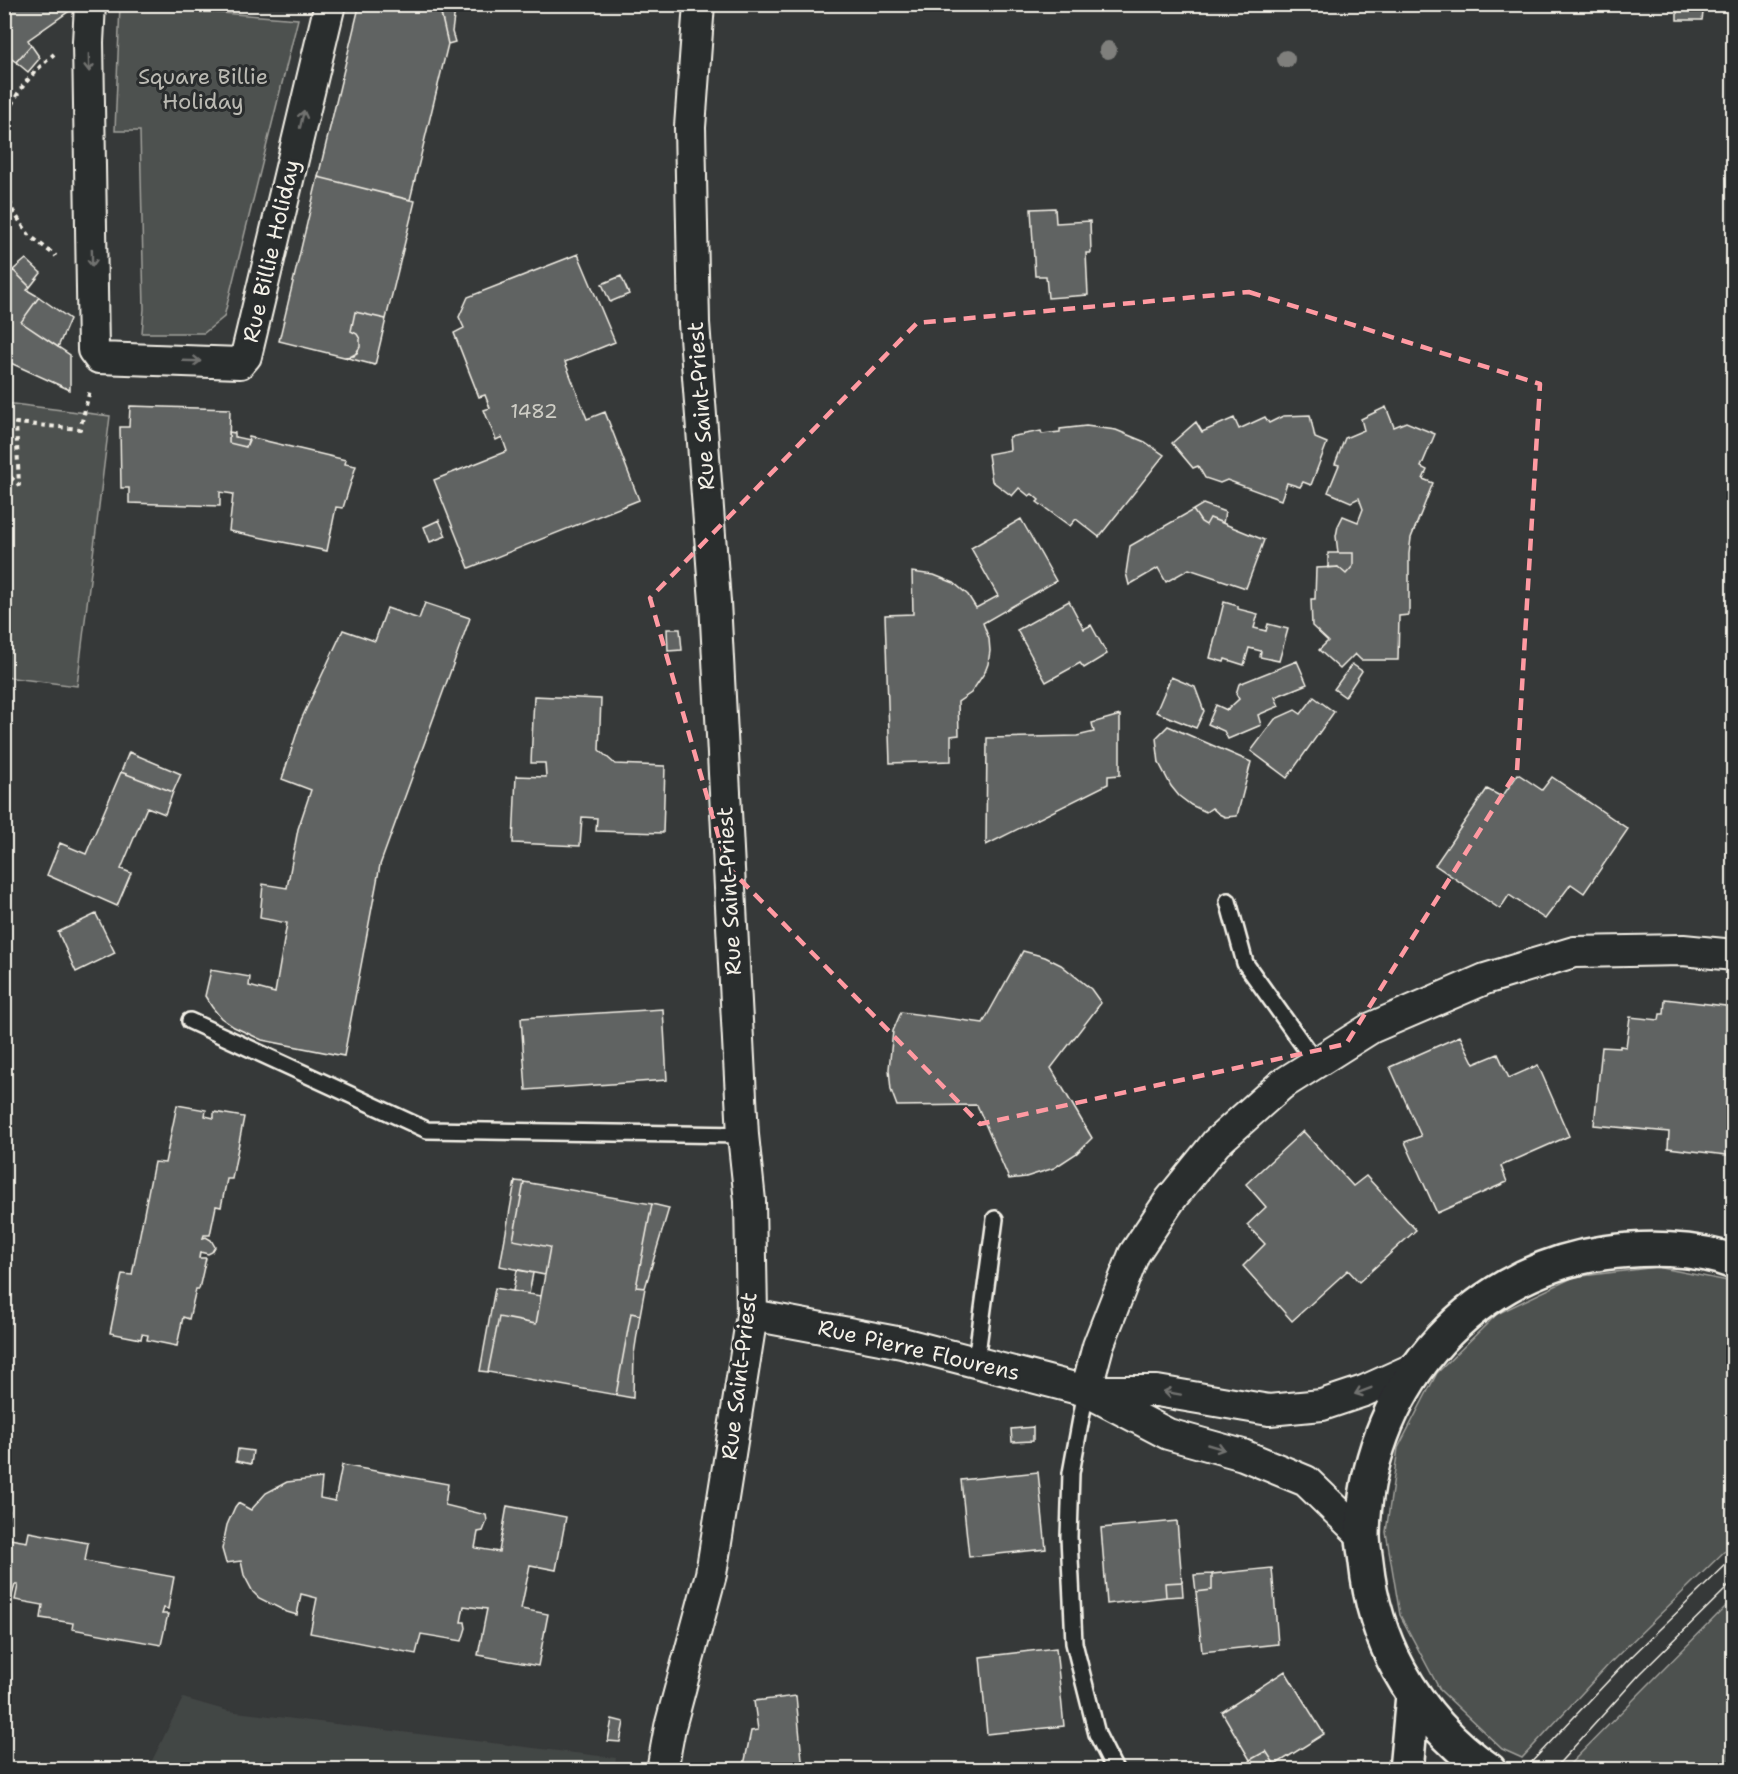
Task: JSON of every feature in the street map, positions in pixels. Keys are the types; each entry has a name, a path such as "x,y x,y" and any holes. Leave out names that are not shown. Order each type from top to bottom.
{"main road":[{"path":"1489,1770 1441,1730 1413,1695 1386,1646 1369,1592 1363,1536 1369,1476 1387,1419 1417,1367 1449,1329 1489,1297 1533,1272 1581,1256 1630,1249 1681,1250 1732,1260"},
{"path":"1406,1770 1413,1695"}],"street":[{"path":"90,4 88,42 93,350 99,358"},
{"name":"Rue Billie Holiday","path":"99,358 240,363 246,357 330,4"},
{"name":"Rue Saint-Priest","path":"662,1770 670,1727 711,1574 752,1314 750,1201 743,1135 734,992 715,602 694,323 690,126 699,4"},
{"path":"1086,1391 1098,1346 1134,1254 1170,1200 1216,1143 1281,1085 1371,1028 1485,979 1574,952 1683,950 1734,955"},
{"name":"Rue Pierre Flourens","path":"752,1314 902,1343 1086,1391 1168,1434 1243,1455 1306,1481 1363,1536"},
{"name":"Rue Pierre Flourens","path":"1086,1391 1157,1391 1269,1410 1322,1405 1364,1391 1417,1367"}],"lane":[{"path":"1228,901 1245,963 1316,1063"},
{"path":"190,1020 427,1130 743,1135"},
{"path":"976,1361 995,1219"},
{"path":"1086,1391 1071,1473 1069,1537 1074,1642 1097,1734 1115,1770"}],"path":[{"path":"4,121 13,100 36,69 57,50 88,42"},
{"path":"4,184 13,211 29,235 58,258"},
{"path":"4,471 19,485 16,423 80,429 99,358"}],"highlighted area":[{"path":"1249,292 1540,384 1517,771 1346,1044 980,1124 727,866 650,598 917,323"}],"shaded area":[{"path":"183,1698 228,1711 616,1758 614,1770 148,1769"}],"green space":[{"name":"Square Billie Holiday","path":"120,5 298,19 224,317 204,333 142,333 144,309 140,131 115,131"},
{"path":"5,403 110,416 77,686 5,677"},
{"path":"1657,1267 1733,1282 1733,1543 1610,1663 1522,1758 1502,1749 1440,1690 1400,1615 1386,1532 1398,1448 1437,1373 1497,1314 1574,1277"},
{"path":"1733,1599 1733,1769 1565,1769"}],"building":[{"path":"4,4 72,4 72,9 28,40 31,45 16,62 10,58 4,65"},
{"path":"390,4 407,4 406,8 390,7"},
{"path":"407,4 425,4 425,9 440,9 448,44 410,200 318,177 359,7 406,8"},
{"path":"1704,6 1702,20 1677,20 1677,7"},
{"path":"440,9 455,9 452,32 455,42 448,44"},
{"path":"31,45 40,58 28,72 16,62"},
{"path":"318,177 415,201 386,319 355,312 351,331 360,339 360,347 357,353 350,357 279,341"},
{"path":"1055,208 1056,223 1090,221 1091,253 1086,253 1088,295 1048,298 1046,276 1035,276 1031,209"},
{"path":"578,254 615,342 565,362 587,419 605,412 639,500 469,568 434,480 507,451 502,437 496,440 484,410 490,408 485,395 479,397 454,333 464,328 459,317 468,297"},
{"path":"26,259 41,273 30,287 13,270"},
{"path":"4,265 10,273 13,270 30,287 27,290 39,297 21,322 70,355 70,390 4,360"},
{"path":"621,276 629,294 610,302 602,284"},
{"path":"39,297 70,319 58,347 21,322"},
{"path":"355,312 386,319 375,365 344,357 354,356 360,347 360,339 351,331"},
{"path":"130,406 230,409 229,443 246,447 249,437 346,460 345,464 356,466 343,508 336,507 327,551 229,531 233,494 220,492 220,506 129,503 129,488 121,488 120,427 129,427"},
{"path":"1386,407 1394,427 1406,422 1435,434 1421,467 1427,470 1423,479 1433,483 1411,538 1409,615 1399,616 1398,660 1361,660 1355,654 1340,669 1319,650 1328,641 1312,626 1311,599 1315,599 1316,568 1338,567 1346,574 1353,566 1353,553 1338,553 1336,536 1343,516 1358,522 1363,509 1359,498 1351,502 1328,492 1339,465 1335,464 1345,438 1364,430 1361,419"},
{"path":"1310,415 1315,438 1327,443 1311,485 1303,482 1300,487 1287,483 1281,500 1227,480 1220,483 1205,478 1198,466 1193,468 1172,443 1196,422 1202,432 1234,418 1239,429 1265,417 1269,423 1283,416"},
{"path":"1086,426 1116,430 1145,442 1164,455 1099,537 1076,519 1070,526 1037,502 1039,500 1032,494 1029,496 1019,488 1012,496 992,481 988,454 1010,450 1009,437 1041,431 1042,434 1060,432 1060,429"},
{"path":"229,432 235,433 235,437 249,440 246,447 229,443"},
{"path":"1203,504 1225,512 1223,523 1210,518 1206,525 1201,522 1193,510"},
{"path":"1193,510 1201,522 1206,525 1210,518 1264,540 1246,588 1189,569 1166,582 1158,568 1129,585 1126,573 1130,546"},
{"path":"1021,519 1056,581 983,623 989,639 988,664 971,693 958,702 959,735 951,736 951,761 890,763 885,615 913,614 912,572 934,575 954,583 968,595 976,608 998,596 971,548"},
{"path":"439,520 446,536 430,542 424,527"},
{"path":"1328,553 1353,553 1353,566 1346,574 1338,567 1328,568"},
{"path":"1069,601 1084,629 1091,625 1107,654 1084,668 1080,663 1046,682 1017,630"},
{"path":"1224,602 1238,606 1238,609 1258,614 1254,628 1266,631 1268,624 1288,629 1279,661 1260,657 1261,651 1249,648 1244,665 1225,659 1224,662 1210,658"},
{"path":"425,603 470,618 380,865 344,1056 262,1040 221,1018 205,996 211,970 250,977 249,986 275,993 287,923 260,918 263,884 287,888 298,829 311,790 282,779 301,720 343,630 375,641 387,608 419,619"},
{"path":"667,629 680,629 682,650 668,651"},
{"path":"1297,661 1307,684 1275,697 1279,706 1258,715 1261,725 1228,739 1224,731 1208,724 1216,705 1227,710 1239,699 1236,694 1239,684"},
{"path":"1352,664 1362,671 1345,697 1334,689"},
{"path":"1171,677 1195,687 1204,711 1196,728 1156,712"},
{"path":"534,696 601,699 599,750 615,764 665,766 663,833 596,831 597,818 582,817 580,846 513,843 516,776 546,777 545,763 531,763"},
{"path":"1314,697 1334,712 1287,778 1251,751 1275,719 1295,710 1301,714"},
{"path":"1120,715 1120,775 1108,776 1108,784 986,845 987,738 1077,736 1094,732 1092,723"},
{"path":"1168,726 1251,762 1237,816 1225,817 1212,808 1206,812 1191,805 1171,786 1159,763 1156,738"},
{"path":"129,752 181,774 173,792 121,772"},
{"path":"121,772 173,792 165,814 147,807 121,869 131,873 117,906 47,875 60,843 86,854"},
{"path":"1518,774 1542,790 1552,777 1628,829 1584,893 1571,884 1545,919 1509,895 1500,909 1435,865 1487,789 1502,797"},
{"path":"96,914 115,953 76,972 58,932"},
{"path":"1023,951 1045,957 1061,965 1091,989 1101,1003 1051,1068 1092,1138 1077,1153 1054,1168 1026,1177 1009,1179 977,1105 897,1106 891,1090 889,1069 893,1031 901,1012 983,1023"},
{"path":"1665,999 1734,1007 1734,1156 1668,1148 1669,1132 1594,1125 1602,1047 1626,1047 1630,1017 1659,1020 1660,1014 1664,1014"},
{"path":"663,1009 667,1080 526,1090 521,1018"},
{"path":"1460,1036 1474,1064 1498,1054 1509,1078 1538,1065 1569,1136 1501,1166 1507,1182 1437,1213 1405,1142 1421,1136 1390,1067"},
{"path":"177,1105 206,1110 205,1116 214,1118 214,1112 244,1117 232,1179 227,1179 221,1207 216,1206 210,1235 204,1235 203,1238 211,1240 215,1247 208,1254 200,1252 199,1258 206,1258 199,1289 196,1289 189,1319 183,1317 177,1346 147,1340 148,1335 142,1334 141,1339 110,1333 122,1274 132,1275 154,1162 165,1163"},
{"path":"1303,1131 1353,1186 1366,1176 1416,1230 1359,1282 1348,1270 1292,1321 1243,1266 1265,1244 1247,1225 1266,1207 1246,1184"},
{"path":"515,1181 524,1182 513,1240 550,1247 545,1275 500,1266"},
{"path":"524,1182 652,1204 636,1287 645,1288 640,1315 631,1313 616,1395 488,1372 499,1317 536,1324 550,1247 513,1240"},
{"path":"652,1204 669,1208 645,1288 636,1287"},
{"path":"517,1270 533,1273 529,1294 513,1291"},
{"path":"495,1288 541,1296 536,1324 499,1317 488,1372 480,1371"},
{"path":"631,1313 640,1315 634,1354 633,1398 616,1395"},
{"path":"1033,1427 1033,1441 1012,1442 1011,1429"},
{"path":"238,1449 253,1451 251,1464 236,1461"},
{"path":"342,1465 448,1484 445,1505 486,1515 487,1521 483,1531 478,1532 475,1548 499,1552 507,1506 566,1517 556,1570 530,1565 521,1609 548,1614 538,1666 478,1655 487,1609 464,1606 461,1622 465,1622 466,1628 462,1641 421,1634 416,1654 310,1633 317,1598 301,1594 297,1615 259,1598 253,1592 244,1575 241,1561 226,1563 222,1549 227,1525 235,1507 238,1503 251,1510 266,1493 287,1482 322,1478 320,1498 335,1501"},
{"path":"1038,1472 1046,1549 969,1557 961,1480"},
{"path":"4,1511 9,1511 4,1534"},
{"path":"1177,1521 1182,1582 1165,1583 1166,1597 1107,1604 1101,1528"},
{"path":"29,1532 88,1543 85,1561 174,1577 168,1609 164,1608 162,1614 168,1614 161,1645 72,1629 73,1623 41,1618 43,1605 15,1600 18,1585 15,1585 12,1595 4,1597 4,1538 27,1542"},
{"path":"1272,1568 1278,1644 1202,1652 1196,1592 1212,1590 1212,1574"},
{"path":"1212,1574 1212,1590 1196,1592 1194,1575"},
{"path":"1182,1582 1183,1596 1166,1597 1165,1583"},
{"path":"1056,1648 1064,1726 987,1734 980,1657"},
{"path":"1285,1671 1324,1734 1275,1765 1266,1751 1250,1760 1222,1712"},
{"path":"796,1696 803,1770 743,1770 751,1731 758,1730 754,1701"},
{"path":"612,1719 624,1722 620,1742 608,1741"},
{"path":"1266,1751 1275,1765 1267,1770 1257,1770 1250,1760"}],"tram line":[{"path":"1524,1770 1626,1662 1734,1557"},
{"path":"1553,1770 1640,1674 1734,1581"}]}
